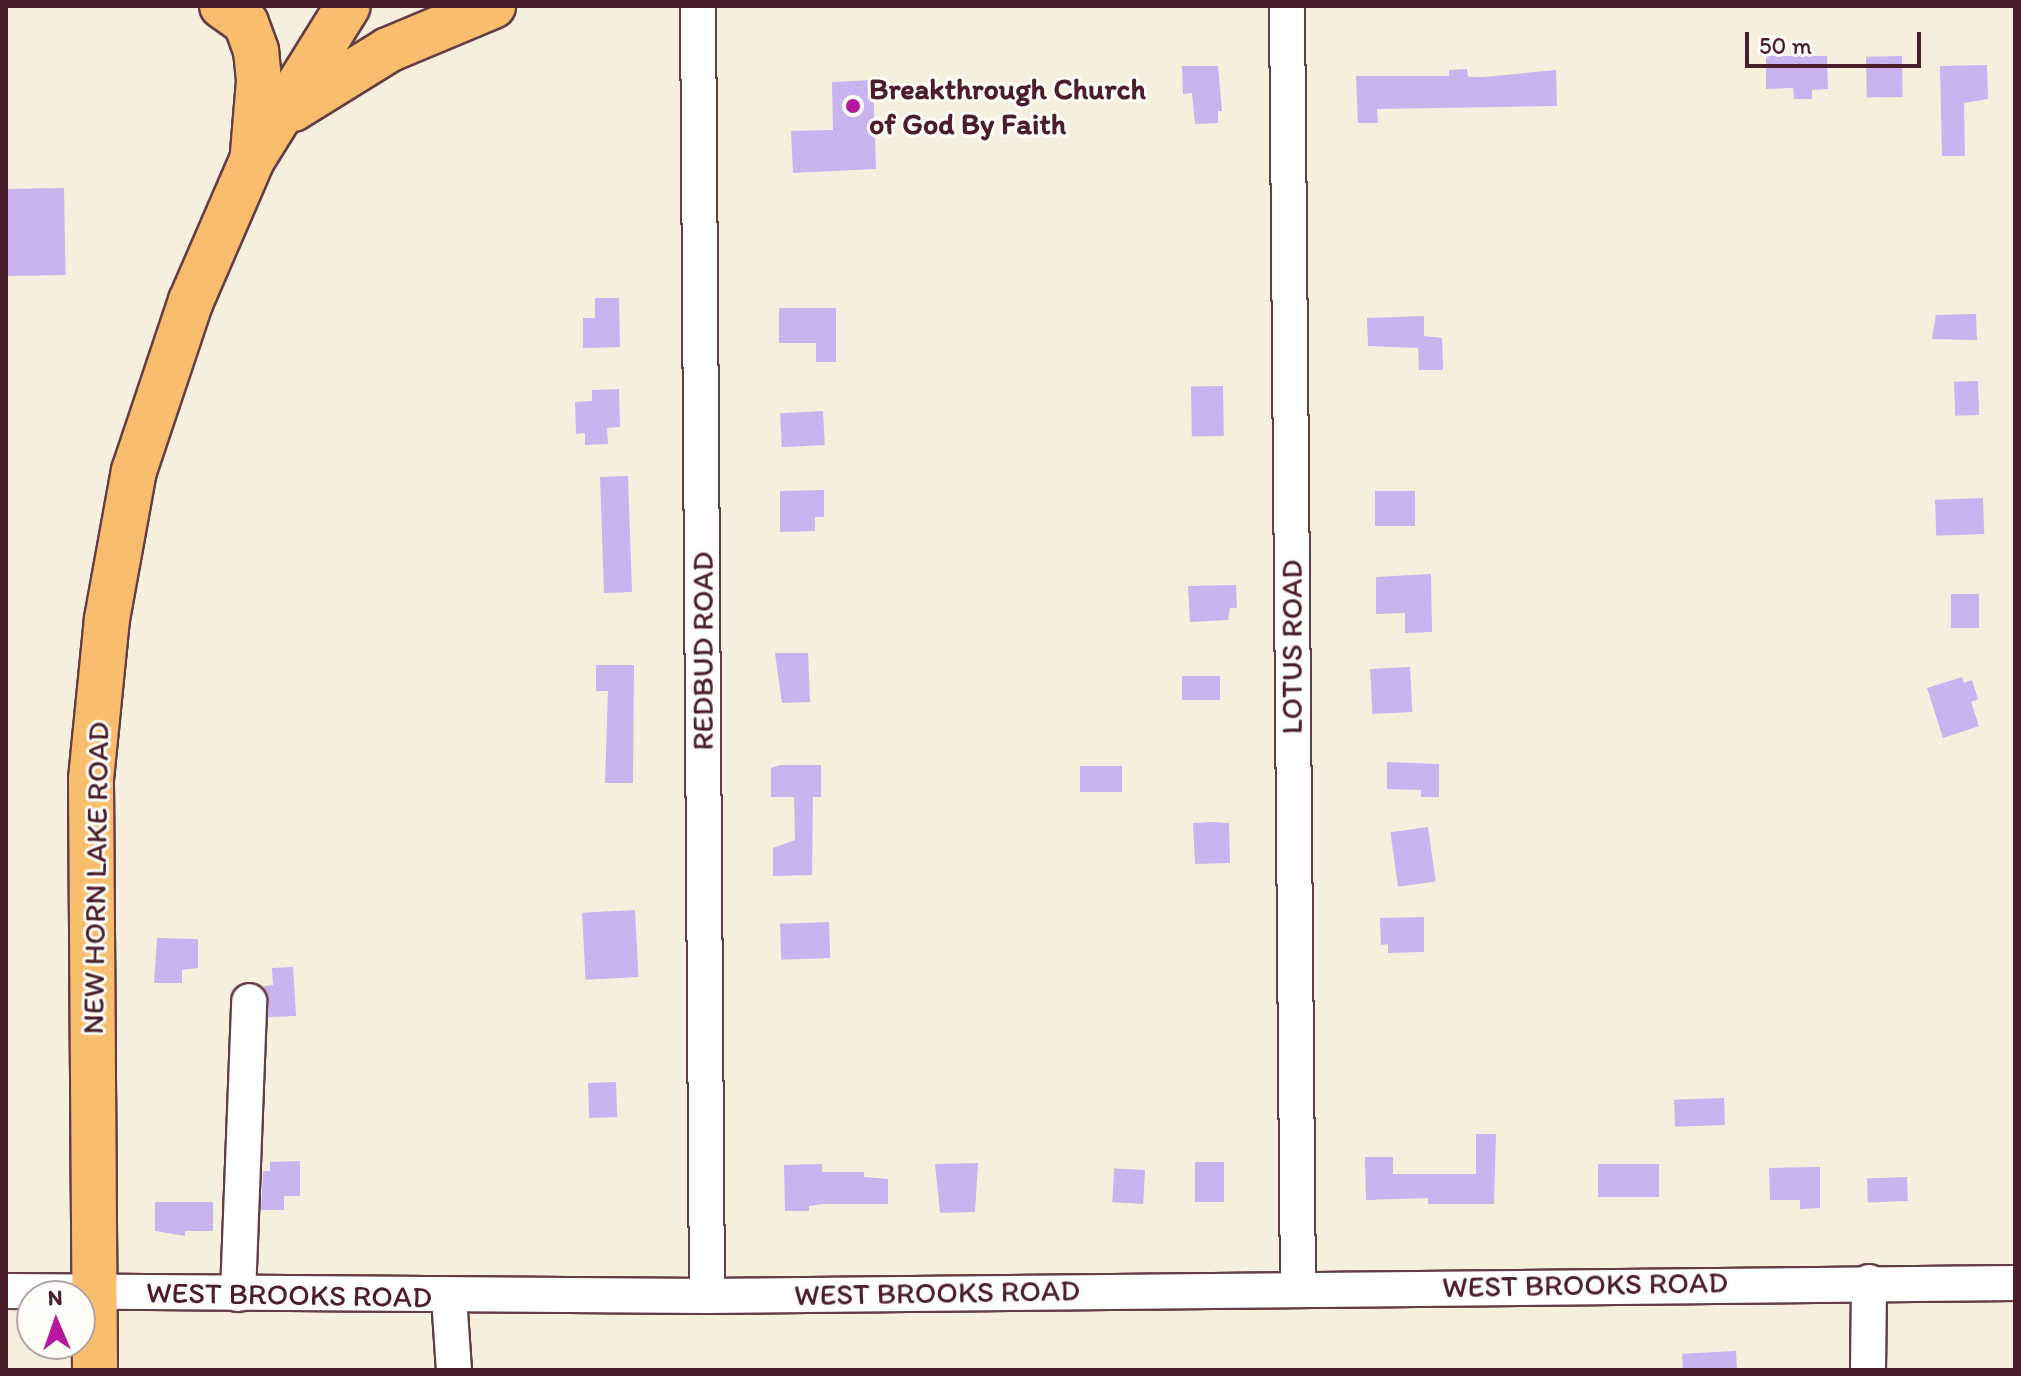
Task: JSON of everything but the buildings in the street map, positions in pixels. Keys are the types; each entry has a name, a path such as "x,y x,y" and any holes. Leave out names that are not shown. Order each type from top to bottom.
{"main road":[{"path":"222,6 246,23 256,51 259,81 252,160"},
{"name":"NEW HORN LAKE ROAD","path":"94,1280 91,779 107,619 134,471 191,301 252,160 348,6"},
{"path":"277,120 388,50 493,6"}],"street":[{"name":"REDBUD ROAD","path":"698,6 707,1296"},
{"name":"LOTUS ROAD","path":"1287,6 1298,1288"},
{"path":"238,1294 249,1001"},
{"name":"WEST BROOKS ROAD","path":"96,1292 449,1297 707,1296 1869,1282 2015,1283"},
{"path":"1868,1370 1869,1282"},
{"path":"449,1297 454,1370"}],"place":[{"name":"Breakthrough Church of God By Faith","path":"853,106"}]}
